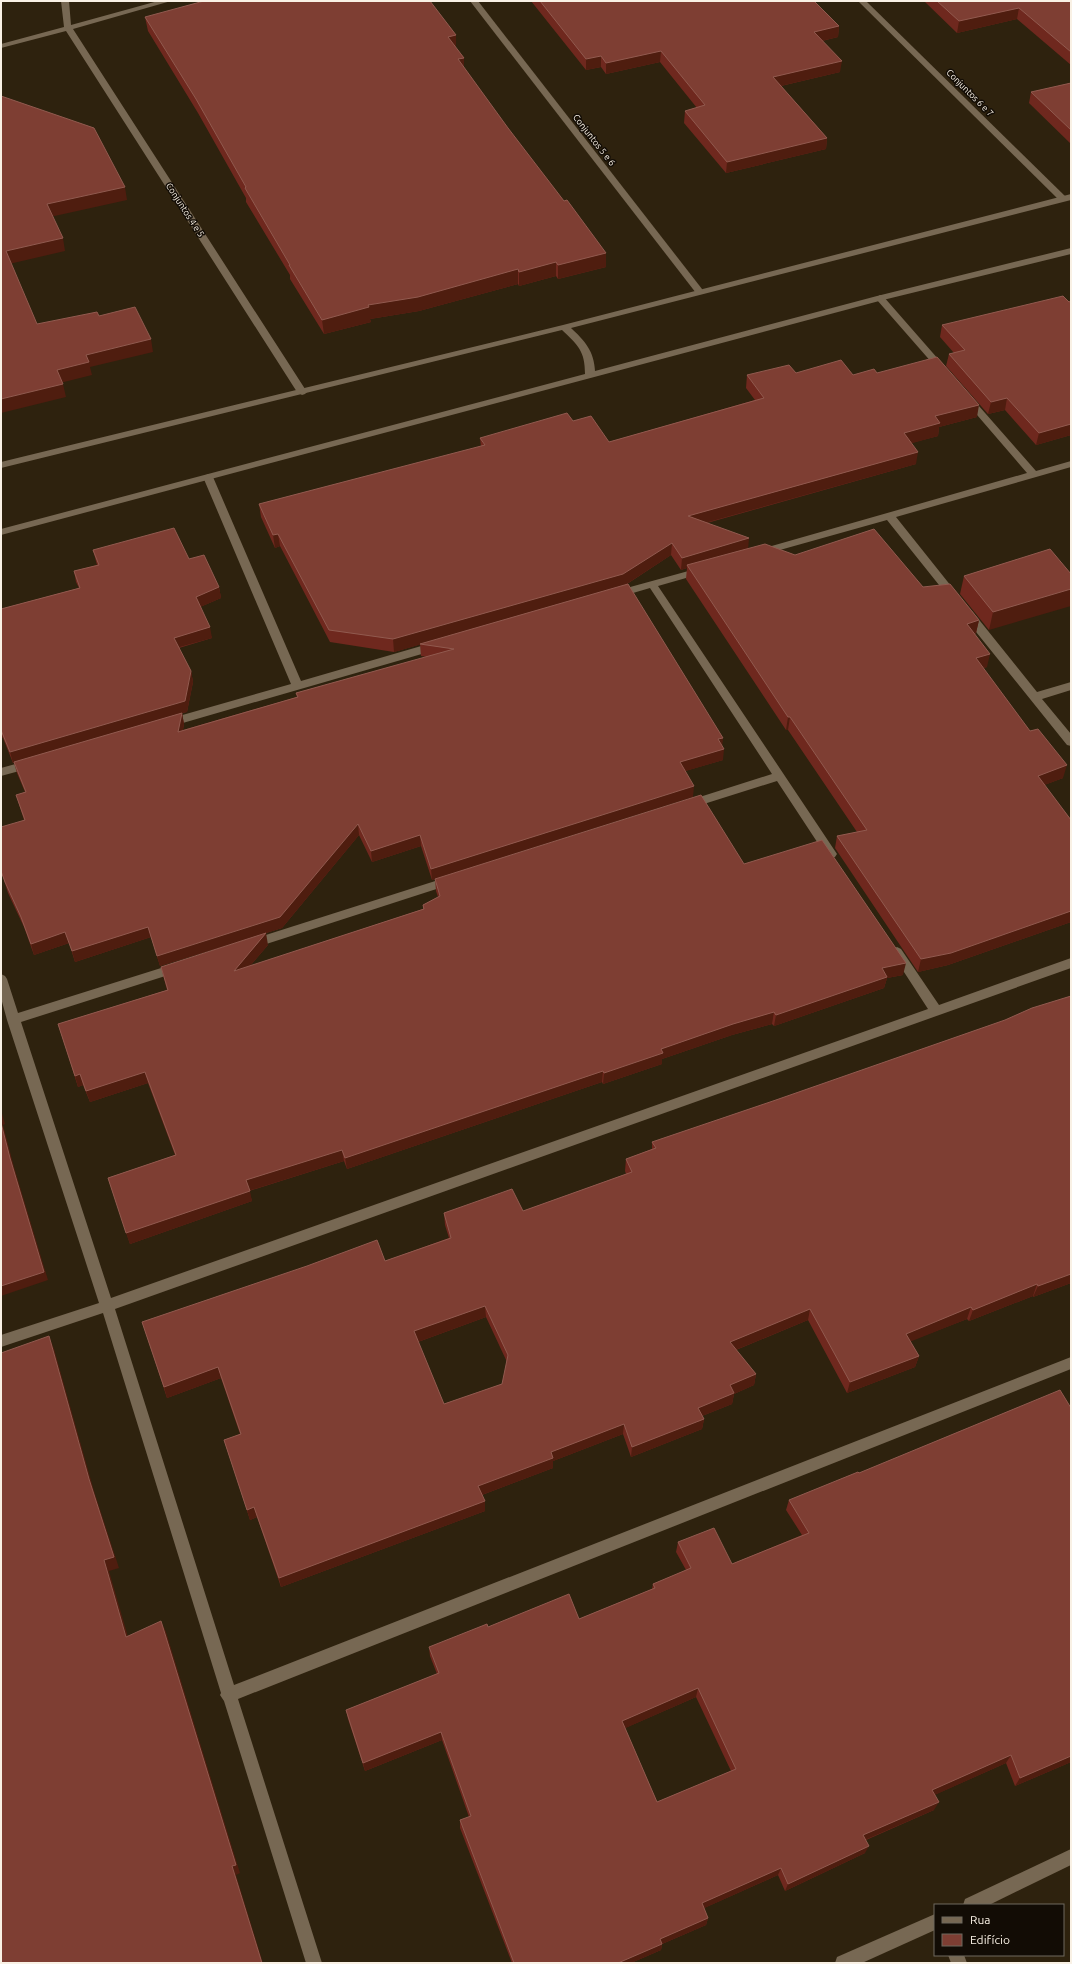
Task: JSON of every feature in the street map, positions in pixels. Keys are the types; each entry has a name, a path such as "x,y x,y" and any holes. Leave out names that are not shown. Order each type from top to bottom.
{"street":[{"path":"65,1 68,28"},
{"path":"1,46 167,1"},
{"name":"Conjuntos 5 e 6","path":"474,1 699,291"},
{"name":"Conjuntos 6 e 7","path":"862,1 1067,198"},
{"name":"Conjuntos 4 e 5","path":"68,28 302,392"},
{"path":"1,465 564,327 699,291 1067,198"},
{"path":"1,532 590,374 880,298 1071,251"},
{"path":"880,298 952,380"},
{"path":"564,327 584,345 590,358 590,374"},
{"path":"962,392 1034,475"},
{"path":"752,556 1071,464"},
{"path":"208,477 297,686"},
{"path":"890,516 1071,742"},
{"path":"606,597 713,566"},
{"path":"652,584 835,861"},
{"path":"160,726 448,642"},
{"path":"1035,697 1071,686"},
{"path":"1,772 39,761"},
{"path":"680,808 778,776"},
{"path":"240,948 460,878"},
{"path":"892,946 936,1011"},
{"path":"1,1341 107,1306 1071,963"},
{"path":"13,1020 187,964"},
{"path":"1,979 13,1020 107,1306 228,1695 314,1963"},
{"path":"228,1695 1071,1363"},
{"path":"973,1904 1071,1857"},
{"path":"843,1963 934,1922"}],"building":[{"path":"204,1 430,1 456,35 448,37 464,58 458,59 508,128 564,201 567,200 606,253 558,265 556,262 519,272 518,269 418,297 368,305 369,307 322,320 245,188 246,187 196,99 145,17"},
{"path":"540,1 814,1 839,26 814,32 842,61 773,77 827,138 727,162 685,111 705,105 661,51 606,63 601,56 586,59"},
{"path":"937,1 1071,1 1071,52 1019,8 959,21"},
{"path":"1071,83 1071,130 1031,92"},
{"path":"1,96 94,128 125,187 47,204 63,238 6,251 37,324 97,312 99,316 135,307 151,339 86,355 89,362 57,370 63,384 1,399"},
{"path":"1063,296 1069,302 1071,301 1071,424 1039,433 1007,398 991,402 949,354 965,350 942,325"},
{"path":"937,357 979,405 935,416 940,423 904,433 918,452 688,516 749,538 682,558 672,543 623,574 393,639 329,630 278,534 273,535 259,504 485,445 480,438 567,413 573,421 591,416 609,442 764,398 747,375 789,365 796,373 841,360 853,375 874,369 877,373"},
{"path":"174,528 189,559 204,555 219,587 196,597 210,627 174,638 191,671 185,701 10,752 1,730 1,609 80,588 74,571 99,565 93,550"},
{"path":"874,529 923,587 950,584 979,620 967,624 990,654 976,658 1030,731 1038,729 1067,765 1038,776 1071,820 1071,911 951,953 921,959 837,836 867,830 790,717 788,717 687,565 765,544 795,555"},
{"path":"1050,549 1071,574 1071,589 993,612 964,576"},
{"path":"628,584 723,738 718,739 724,749 680,762 694,786 431,869 420,835 371,851 358,824 280,917 157,956 148,927 72,951 65,932 31,944 1,871 1,827 25,820 16,795 26,792 14,762 182,713 178,732 298,697 296,693 454,649 420,644"},
{"path":"701,795 744,864 822,840 906,963 882,968 887,977 776,1015 774,1012 733,1024 661,1049 663,1053 604,1073 603,1071 345,1158 342,1150 246,1180 250,1191 126,1233 108,1178 176,1155 145,1072 86,1091 80,1074 75,1076 58,1024 168,990 161,967 266,933 234,971 424,909 423,905 440,896 435,879"},
{"path":"1071,996 1071,1274 1038,1286 1037,1284 973,1310 971,1307 906,1334 919,1356 850,1382 810,1309 730,1342 756,1374 730,1385 734,1393 698,1408 704,1419 632,1447 624,1424 551,1452 553,1458 478,1486 485,1501 279,1578 254,1507 247,1510 224,1440 241,1434 218,1367 164,1387 142,1322 307,1266 377,1240 385,1261 451,1238 444,1213 512,1189 523,1211 632,1172 626,1159 656,1148 652,1142 1005,1020 1032,1008","holes":["485,1306 508,1355 502,1384 444,1404 414,1331"]},
{"path":"1,1123 44,1272 1,1286"},
{"path":"49,1336 89,1479 114,1557 104,1560 126,1637 161,1621 236,1865 232,1866 262,1963 1,1963 1,1353"},
{"path":"1060,1390 1071,1408 1071,1756 1020,1778 1011,1755 932,1790 939,1802 863,1835 869,1846 788,1884 781,1868 702,1903 708,1918 660,1939 662,1944 618,1963 514,1963 460,1820 471,1816 441,1732 363,1763 346,1710 439,1673 429,1647 487,1624 488,1627 569,1594 579,1619 655,1588 653,1584 691,1568 678,1542 714,1528 732,1564 809,1533 789,1500 858,1472 859,1473","holes":["698,1688 736,1769 657,1802 622,1721"]}]}
